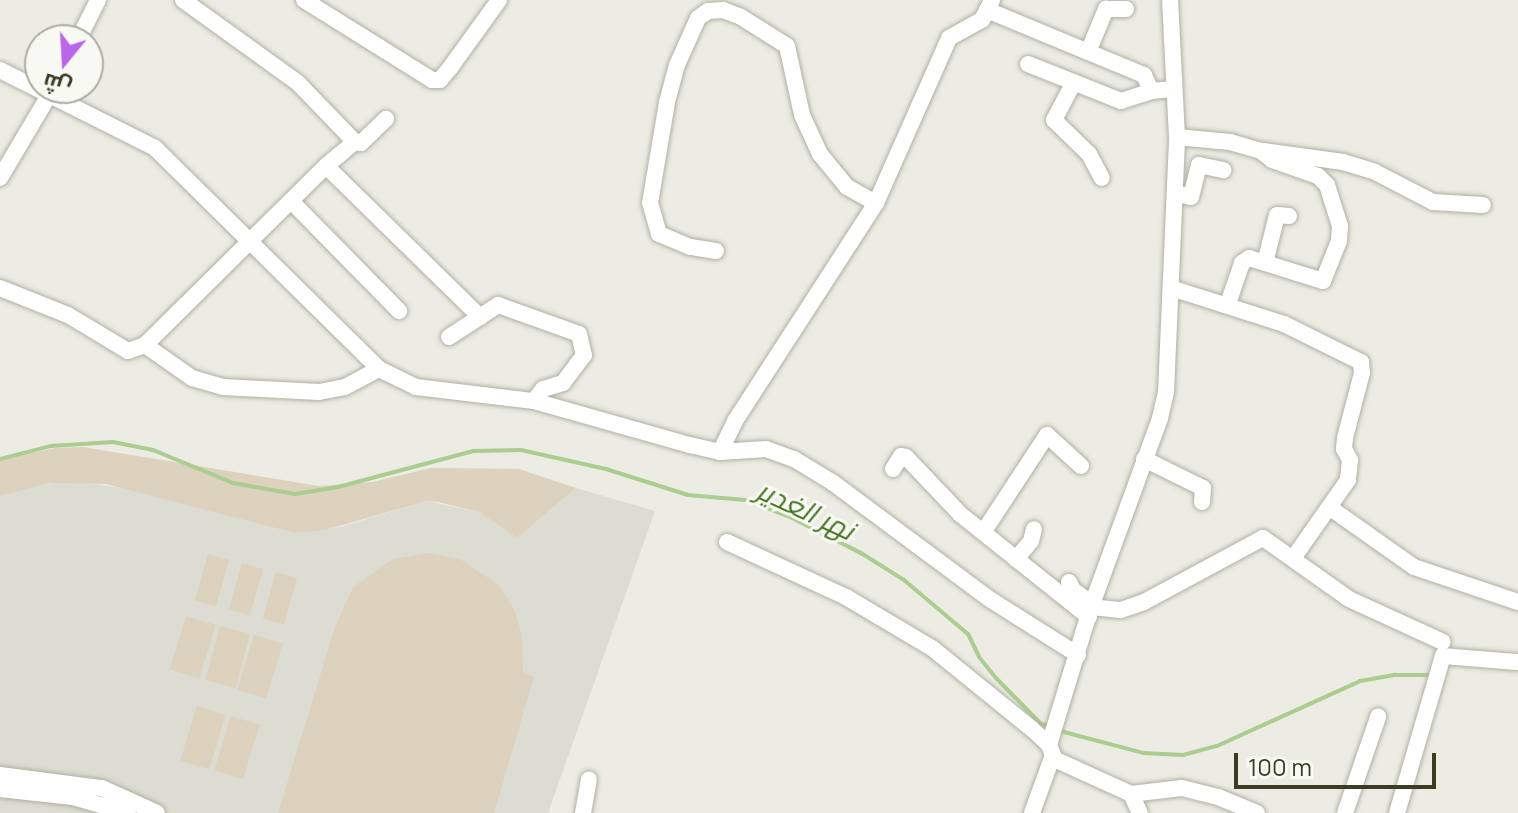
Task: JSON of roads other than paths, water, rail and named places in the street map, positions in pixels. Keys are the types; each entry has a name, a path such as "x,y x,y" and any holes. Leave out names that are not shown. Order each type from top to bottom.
{"street":[{"path":"86,24 98,0"},
{"path":"183,0 298,83 355,142 361,143 386,119"},
{"path":"304,0 432,80 440,80 499,0"},
{"path":"1032,813 1091,609 1166,392 1177,137 1170,0"},
{"path":"720,452 726,434 876,203 941,50 949,38 982,20 990,5 1144,75 1151,91"},
{"path":"1088,52 1102,5 1126,9"},
{"path":"716,251 690,247 659,234 650,203 667,102 677,65 698,18 708,11 723,10 741,17 787,46 802,115 820,154 847,187 876,203"},
{"path":"1028,64 1121,101 1151,91 1174,89"},
{"path":"0,70 24,81"},
{"path":"1074,82 1054,120 1089,154 1102,178"},
{"path":"0,178 44,104"},
{"path":"72,104 155,148 254,242 379,369 416,387 534,401 720,452 766,449 794,459 832,482 991,600 1078,655"},
{"path":"1177,137 1230,142 1261,151 1343,162 1375,172 1433,202 1483,205"},
{"path":"0,288 68,315 128,351 145,345 254,242 326,166 355,142"},
{"path":"1228,304 1242,263 1249,258 1323,281 1339,241 1340,226 1323,180 1272,160 1261,151"},
{"path":"1175,193 1191,197 1199,165 1223,170"},
{"path":"326,166 480,317"},
{"path":"292,202 399,311"},
{"path":"1265,263 1277,215 1289,216"},
{"path":"1171,288 1284,324 1361,362 1362,373 1345,438 1344,449 1350,460 1348,480 1294,557"},
{"path":"449,337 498,305 579,334 584,355 563,383 543,389 534,401"},
{"path":"145,345 192,378 234,388 319,392 345,387 379,369"},
{"path":"984,531 1047,435 1081,466"},
{"path":"893,469 901,456 906,457 960,514 1016,559 1091,609 1121,610 1144,602 1263,538 1294,557 1349,599 1443,642"},
{"path":"1144,459 1203,488 1202,502"},
{"path":"1329,507 1414,567 1518,602"},
{"path":"1016,559 1031,541 1034,529"},
{"path":"727,542 846,597 932,648 1052,742 1131,794 1140,813"},
{"path":"1069,582 1091,609"},
{"path":"1397,813 1443,656 1449,654 1518,662"},
{"path":"1345,813 1378,717"},
{"path":"0,775 157,813"},
{"path":"583,813 589,780"},
{"path":"1131,794 1182,788 1218,797 1257,813"},
{"path":"0,789 65,789"}],"waterway":[{"name":"نهر الغدير","path":"0,459 51,446 113,442 153,450 233,483 295,494 338,487 473,451 521,450 606,469 688,495 745,500 788,516 861,553 904,580 968,634 979,657 996,678 1040,723 1048,726"},
{"name":"نهر الغدير","path":"1060,731 1144,753 1183,755 1217,746 1360,681 1395,675 1432,675"}]}
